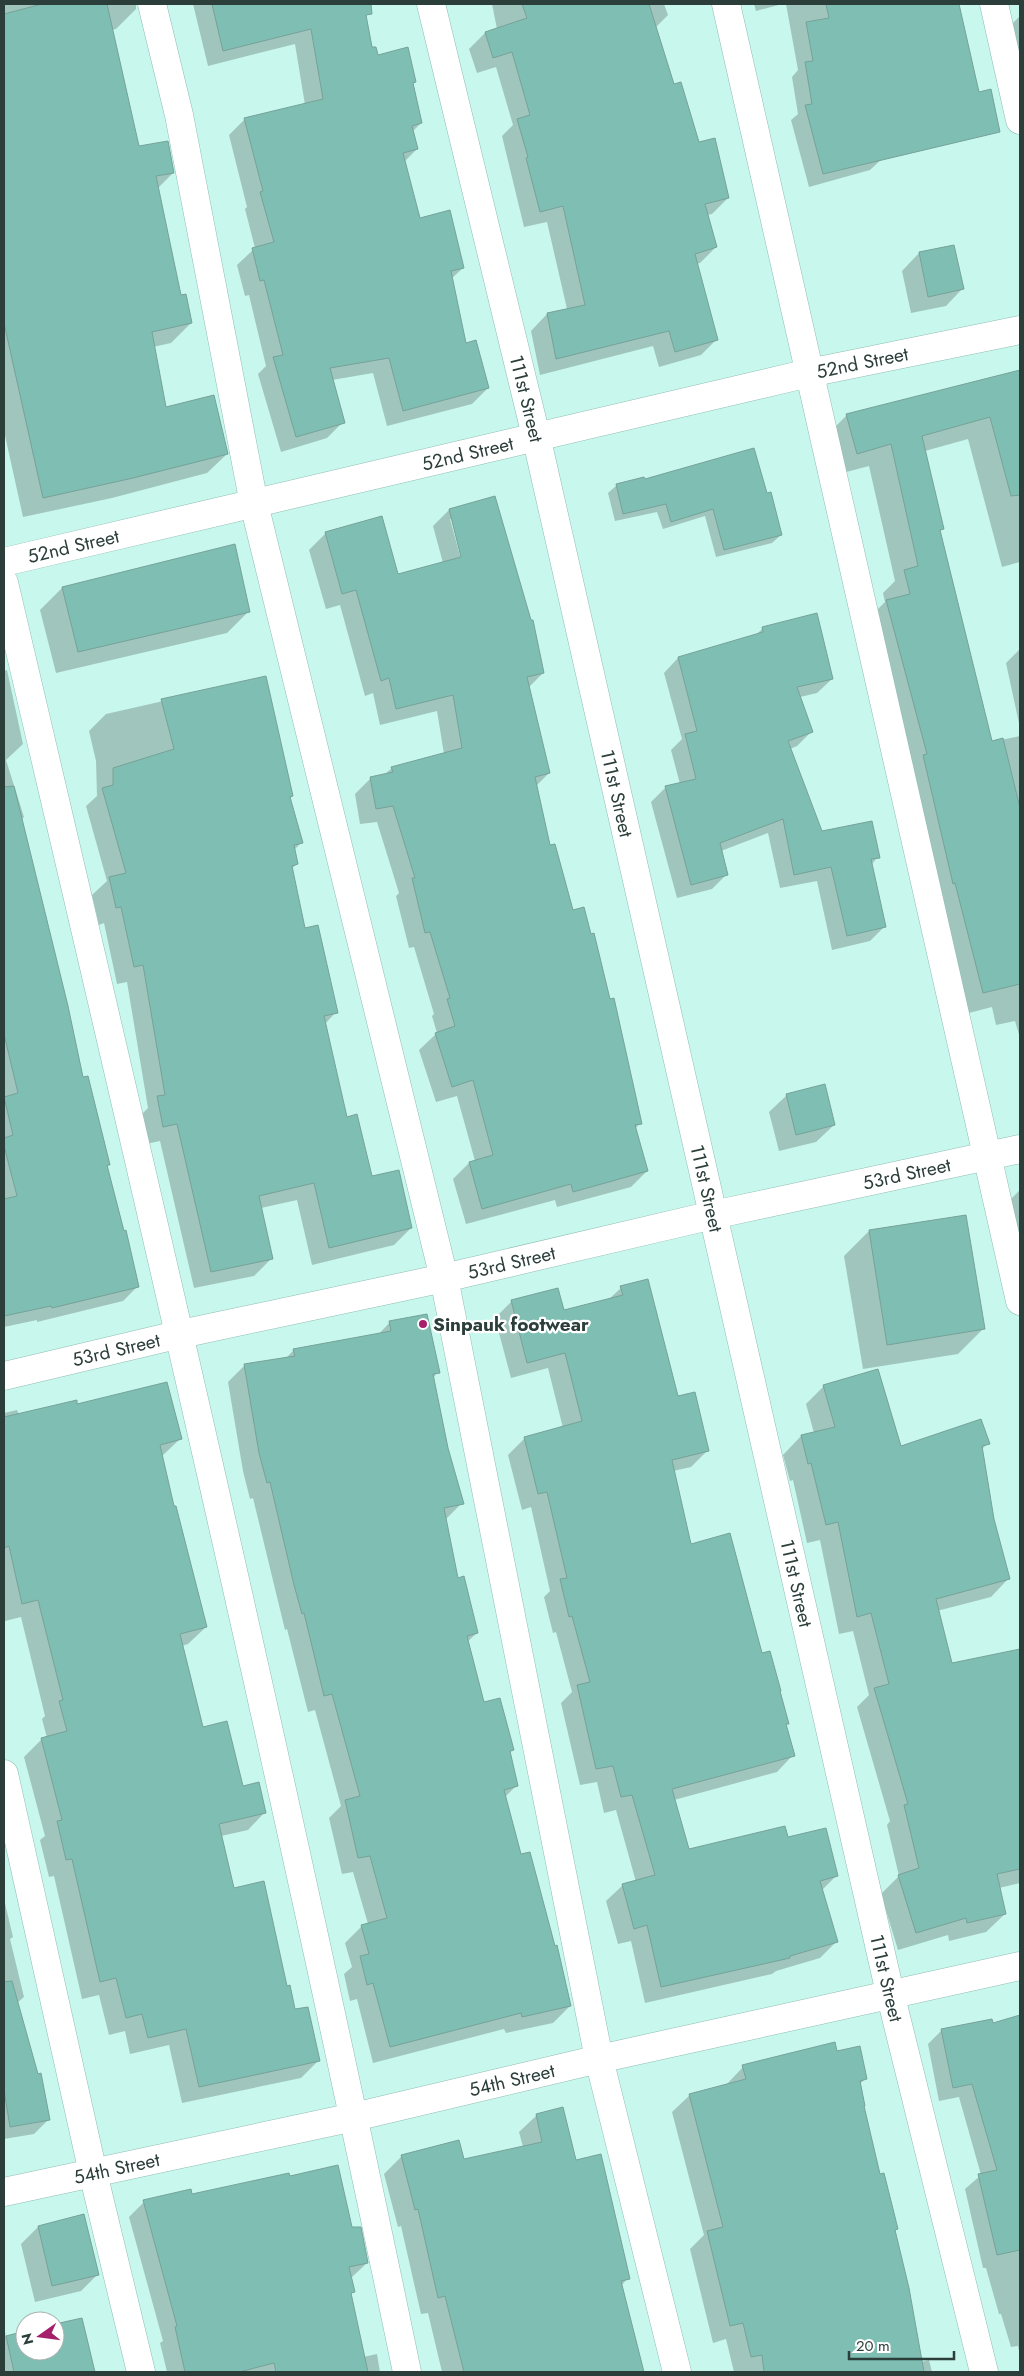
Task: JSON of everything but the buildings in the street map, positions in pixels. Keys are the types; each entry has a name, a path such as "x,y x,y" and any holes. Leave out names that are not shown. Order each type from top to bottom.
{"street":[{"path":"152,4 178,115 254,504 444,1278 599,2060 677,2372"},
{"name":"111st Street","path":"431,4 536,436 890,1994 984,2372"},
{"path":"726,4 989,1156 1020,1301"},
{"path":"994,4 1020,120"},
{"name":"52nd Street","path":"4,562 809,373 1020,330"},
{"path":"4,583 181,1334 354,2117 407,2372"},
{"name":"53rd Street","path":"4,1376 181,1334 444,1278 713,1215 1020,1149"},
{"path":"4,1774 93,2173 141,2372"},
{"name":"54th Street","path":"4,2192 354,2117 1020,1966"}],"place":[{"name":"Sinpauk footwear","path":"423,1324"}]}
